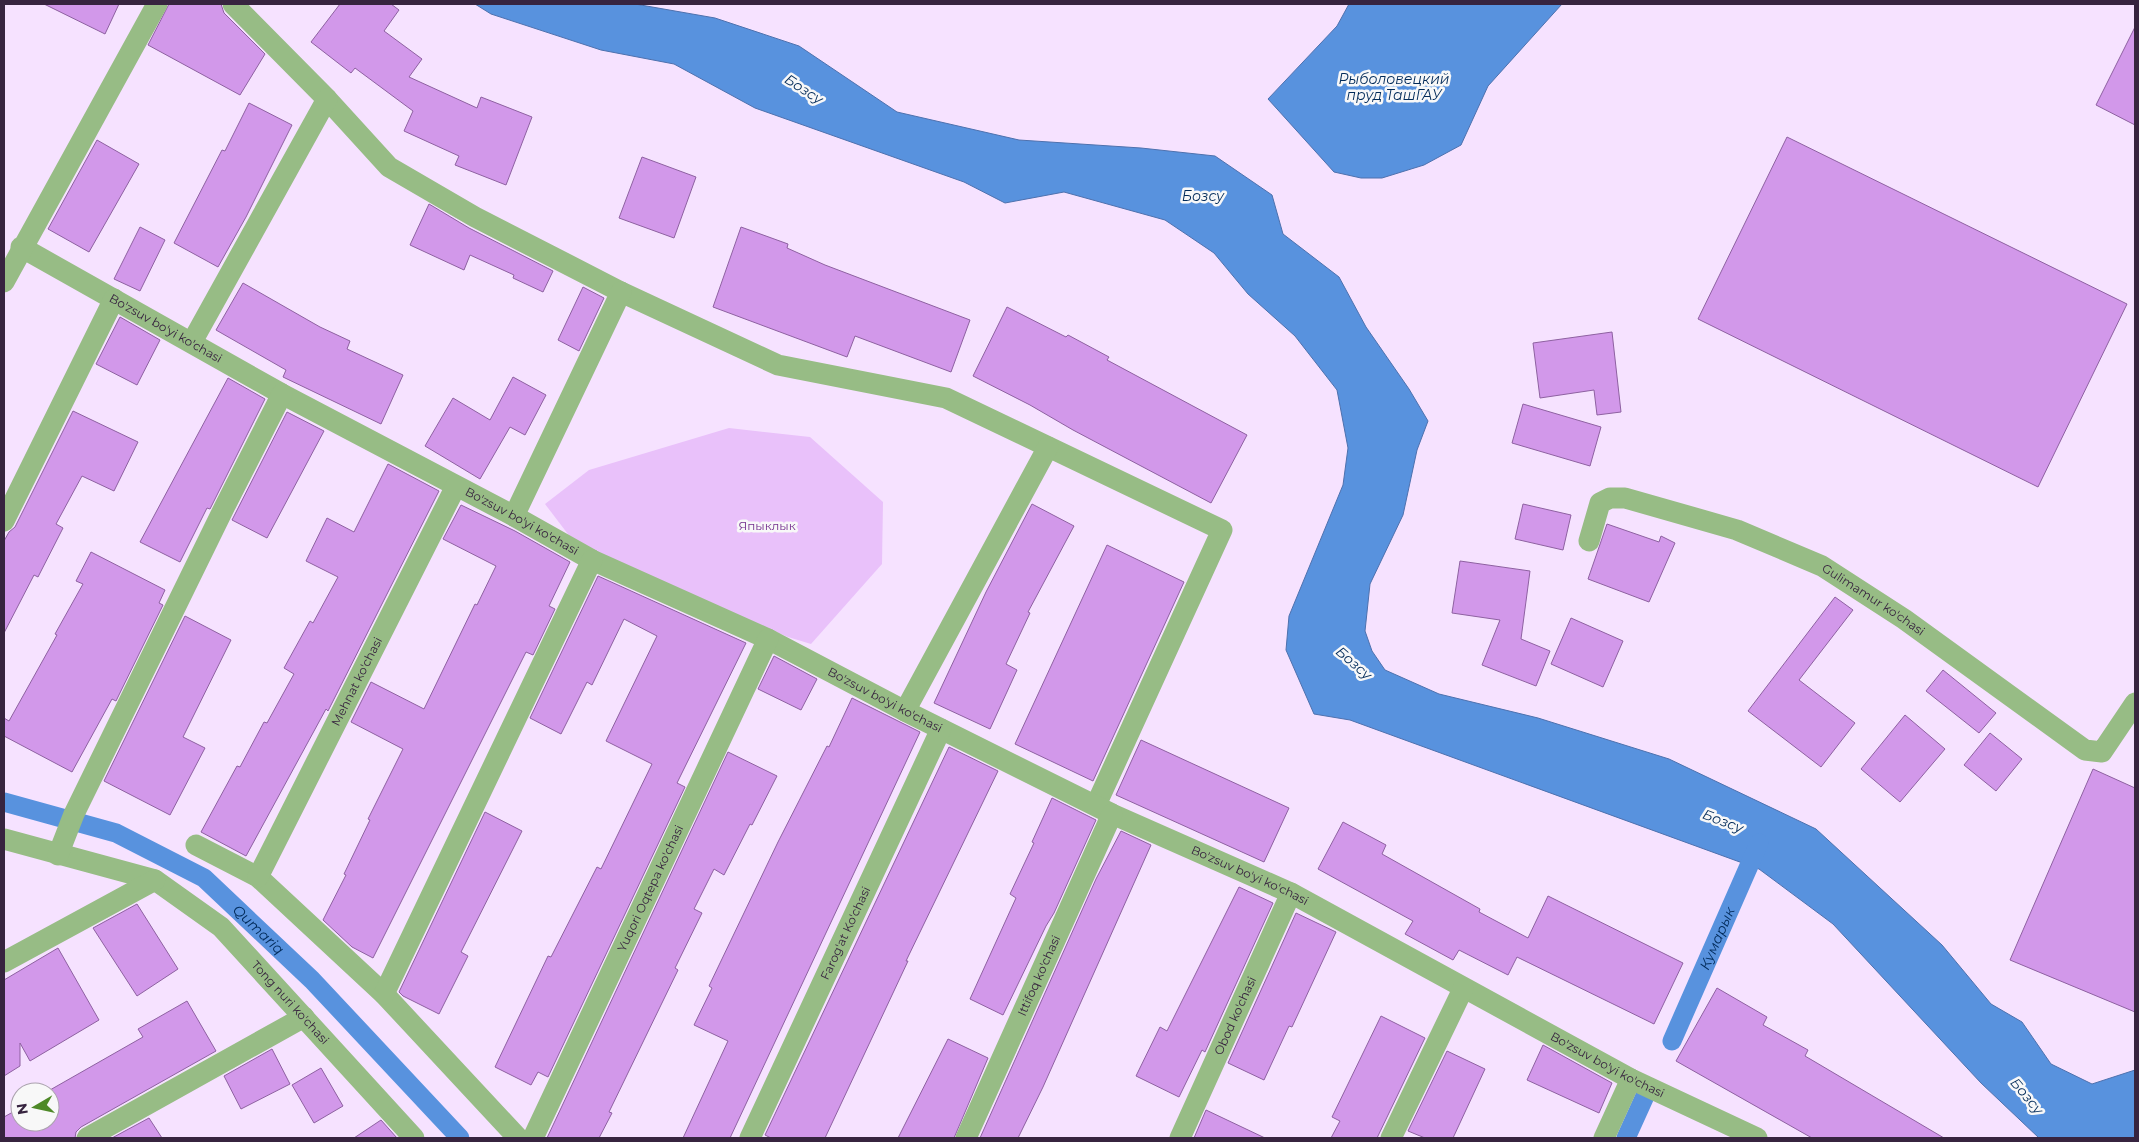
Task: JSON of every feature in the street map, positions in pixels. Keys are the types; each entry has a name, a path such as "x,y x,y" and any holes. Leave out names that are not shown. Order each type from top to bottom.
{"street":[{"path":"4,282 21,247 157,4"},
{"path":"233,4 327,99 389,167 475,217 621,292 778,365 946,398 1048,447 905,711"},
{"path":"192,342 327,99"},
{"name":"Bo'zsuv bo'yi ko'chasi","path":"21,247 282,394 514,516 592,560 768,638 905,711 1104,810 1291,893 1463,989 1631,1079 1757,1138"},
{"path":"514,516 621,292"},
{"path":"4,521 114,299"},
{"path":"60,848 74,814 282,394"},
{"name":"Ittifoq ko'chasi","path":"966,1138 1222,530 1048,447"},
{"name":"Mehnat ko'chasi","path":"258,877 456,486"},
{"name":"Gulimamur ko'chasi","path":"1589,541 1600,504 1610,498 1625,498 1737,530 1822,566 1904,619 2084,750 2102,752 2135,703"},
{"path":"384,994 592,560"},
{"name":"Yuqori Oqtepa ko'chasi","path":"533,1138 768,638"},
{"name":"Farog'at Ko'chasi","path":"750,1138 941,729"},
{"path":"4,839 60,848 155,880"},
{"path":"196,846 258,877 384,994 518,1138"},
{"path":"4,962 155,880"},
{"name":"Tong nuri ko'chasi","path":"155,880 221,927 414,1138"},
{"name":"Obod ko'chasi","path":"1180,1138 1291,893"},
{"path":"1391,1138 1463,989"},
{"path":"88,1138 304,1017"},
{"path":"1604,1138 1631,1079"}],"green space":[{"name":"Япыклык","path":"729,428 810,437 883,502 882,564 811,644 788,637 577,546 545,504 589,470"}],"water":[{"name":"Бозсу","path":"475,4 635,4 715,18 799,46 897,112 1019,140 1141,148 1215,156 1272,195 1283,234 1339,277 1366,327 1409,389 1428,421 1417,450 1403,515 1370,584 1365,631 1372,651 1385,670 1439,694 1538,718 1669,759 1816,829 1942,945 1991,1004 2022,1022 2051,1064 2092,1084 2135,1070 2135,1138 2039,1138 1981,1083 1833,924 1759,869 1350,720 1314,714 1286,650 1289,616 1343,485 1348,448 1337,390 1295,336 1248,294 1214,253 1165,220 1064,192 1005,203 964,182 755,108 674,64 601,50 491,14"},
{"name":"Рыболовецкий пруд ТашГАУ","path":"1349,4 1562,4 1488,86 1461,145 1424,165 1382,178 1361,178 1334,172 1268,99 1337,26"}],"building":[{"path":"44,4 119,4 105,34"},
{"path":"169,4 221,4 224,13 265,54 240,95 148,45"},
{"path":"340,4 391,4 399,10 384,31 422,59 409,77 477,108 481,97 532,117 506,185 455,165 459,156 404,131 413,111 355,68 351,73 311,42"},
{"path":"2135,27 2135,125 2096,105"},
{"path":"249,103 292,125 246,217 218,267 174,243 222,150 225,151"},
{"path":"1787,137 2127,304 2038,487 1698,319"},
{"path":"97,140 139,164 89,252 48,229"},
{"path":"642,157 696,177 674,238 619,218"},
{"path":"429,204 469,228 553,271 543,292 513,278 514,275 470,255 464,270 410,245"},
{"path":"140,227 165,240 140,291 114,279"},
{"path":"741,227 788,244 787,248 825,265 970,320 951,372 855,336 847,357 713,307"},
{"path":"243,283 320,327 350,341 347,349 403,375 381,424 283,377 286,370 216,330"},
{"path":"583,287 604,298 579,351 558,340"},
{"path":"1007,307 1066,337 1068,335 1109,357 1107,360 1247,435 1211,503 973,376"},
{"path":"120,317 160,340 137,385 96,364"},
{"path":"1612,332 1621,412 1597,415 1594,390 1540,398 1533,343"},
{"path":"513,377 546,395 525,435 510,427 480,479 425,446 453,398 490,420"},
{"path":"228,378 265,399 210,509 207,508 180,562 140,542"},
{"path":"1523,404 1601,427 1590,466 1512,443"},
{"path":"73,411 138,442 114,491 82,476 56,524 63,528 38,577 34,575 4,633 4,541 9,532 15,527"},
{"path":"287,412 324,431 267,538 232,520"},
{"path":"388,464 439,491 328,711 326,709 246,856 201,832 237,766 240,767 264,722 267,723 294,674 284,668 310,621 313,623 338,577 306,561 327,518 354,532"},
{"path":"1032,504 1074,526 1028,612 1030,613 1006,664 1017,670 990,729 934,703 986,592"},
{"path":"1523,504 1571,515 1563,550 1515,539"},
{"path":"461,505 515,531 570,562 549,606 555,609 533,655 526,652 373,958 352,947 323,920 346,875 344,874 370,820 368,819 403,749 351,722 371,682 424,709 475,604 477,605 496,566 443,539"},
{"path":"1607,524 1659,542 1661,536 1675,543 1649,602 1588,579"},
{"path":"1107,545 1184,582 1093,781 1015,744"},
{"path":"91,552 165,590 159,603 163,605 116,701 112,699 72,772 4,736 4,718 9,721 57,635 55,634 83,584 76,581"},
{"path":"1460,561 1530,571 1521,639 1550,651 1536,686 1482,665 1500,620 1452,613"},
{"path":"598,576 746,643 677,783 685,787 548,1077 538,1072 531,1085 495,1067 548,956 551,957 597,867 601,869 652,764 606,741 657,636 624,619 592,685 587,682 561,734 530,718"},
{"path":"1835,597 1853,610 1799,680 1855,723 1821,767 1748,711"},
{"path":"185,616 231,640 183,737 205,748 170,815 104,781"},
{"path":"1571,618 1623,641 1603,687 1551,664"},
{"path":"774,656 817,679 801,710 758,689"},
{"path":"1943,670 1996,713 1979,733 1926,691"},
{"path":"852,698 920,732 730,1138 683,1138 728,1041 694,1025 712,988 709,986 778,842 827,746 829,747"},
{"path":"1905,715 1945,749 1900,802 1861,769"},
{"path":"1990,733 2022,759 1996,791 1964,765"},
{"path":"1141,740 1289,808 1264,862 1116,795"},
{"path":"949,747 998,771 906,961 908,961 825,1138 771,1138 765,1135"},
{"path":"728,752 777,776 724,875 714,869 694,909 702,913 675,968 678,970 609,1112 612,1113 599,1138 547,1138"},
{"path":"2093,769 2135,788 2135,1012 2010,960"},
{"path":"1052,798 1096,820 1054,913 1003,1015 970,999 1016,898 1010,894 1034,843 1032,842"},
{"path":"485,812 522,831 461,952 468,956 439,1014 403,996 399,992"},
{"path":"1343,822 1386,845 1382,854 1480,909 1479,912 1528,938 1548,896 1683,963 1654,1024 1517,957 1508,975 1459,950 1453,960 1405,934 1413,921 1318,869"},
{"path":"1121,831 1151,845 1043,1087 1018,1138 980,1138 1096,879"},
{"path":"1239,887 1273,903 1205,1052 1202,1050 1179,1097 1136,1076 1160,1027 1167,1031"},
{"path":"137,904 178,969 137,996 93,928"},
{"path":"1296,913 1336,932 1292,1027 1289,1026 1264,1080 1228,1063"},
{"path":"58,948 99,1020 30,1061 20,1043 20,1066 4,1076 4,980"},
{"path":"1717,988 1767,1017 1763,1025 1808,1050 1805,1056 1944,1138 1812,1138 1676,1061"},
{"path":"187,1001 216,1051 81,1127 76,1132 75,1138 4,1138 4,1117 10,1114 10,1132 60,1132 60,1084 143,1037 138,1029"},
{"path":"1381,1016 1425,1038 1377,1138 1331,1138 1340,1121 1332,1117"},
{"path":"948,1039 988,1058 954,1138 898,1138"},
{"path":"1543,1045 1612,1083 1599,1113 1527,1080"},
{"path":"272,1049 290,1084 241,1109 224,1076"},
{"path":"1447,1051 1485,1069 1453,1138 1425,1138 1408,1131"},
{"path":"321,1068 343,1106 314,1123 292,1085"},
{"path":"1206,1110 1265,1138 1194,1138"},
{"path":"149,1118 162,1138 112,1138"},
{"path":"381,1120 397,1138 354,1138"}],"waterway":[{"name":"Qumariq","path":"4,802 116,833 204,878 312,980 460,1138"},
{"name":"Кумарык","path":"1672,1041 1759,843"},
{"name":"Кумарык","path":"1626,1138 1645,1096"}]}
